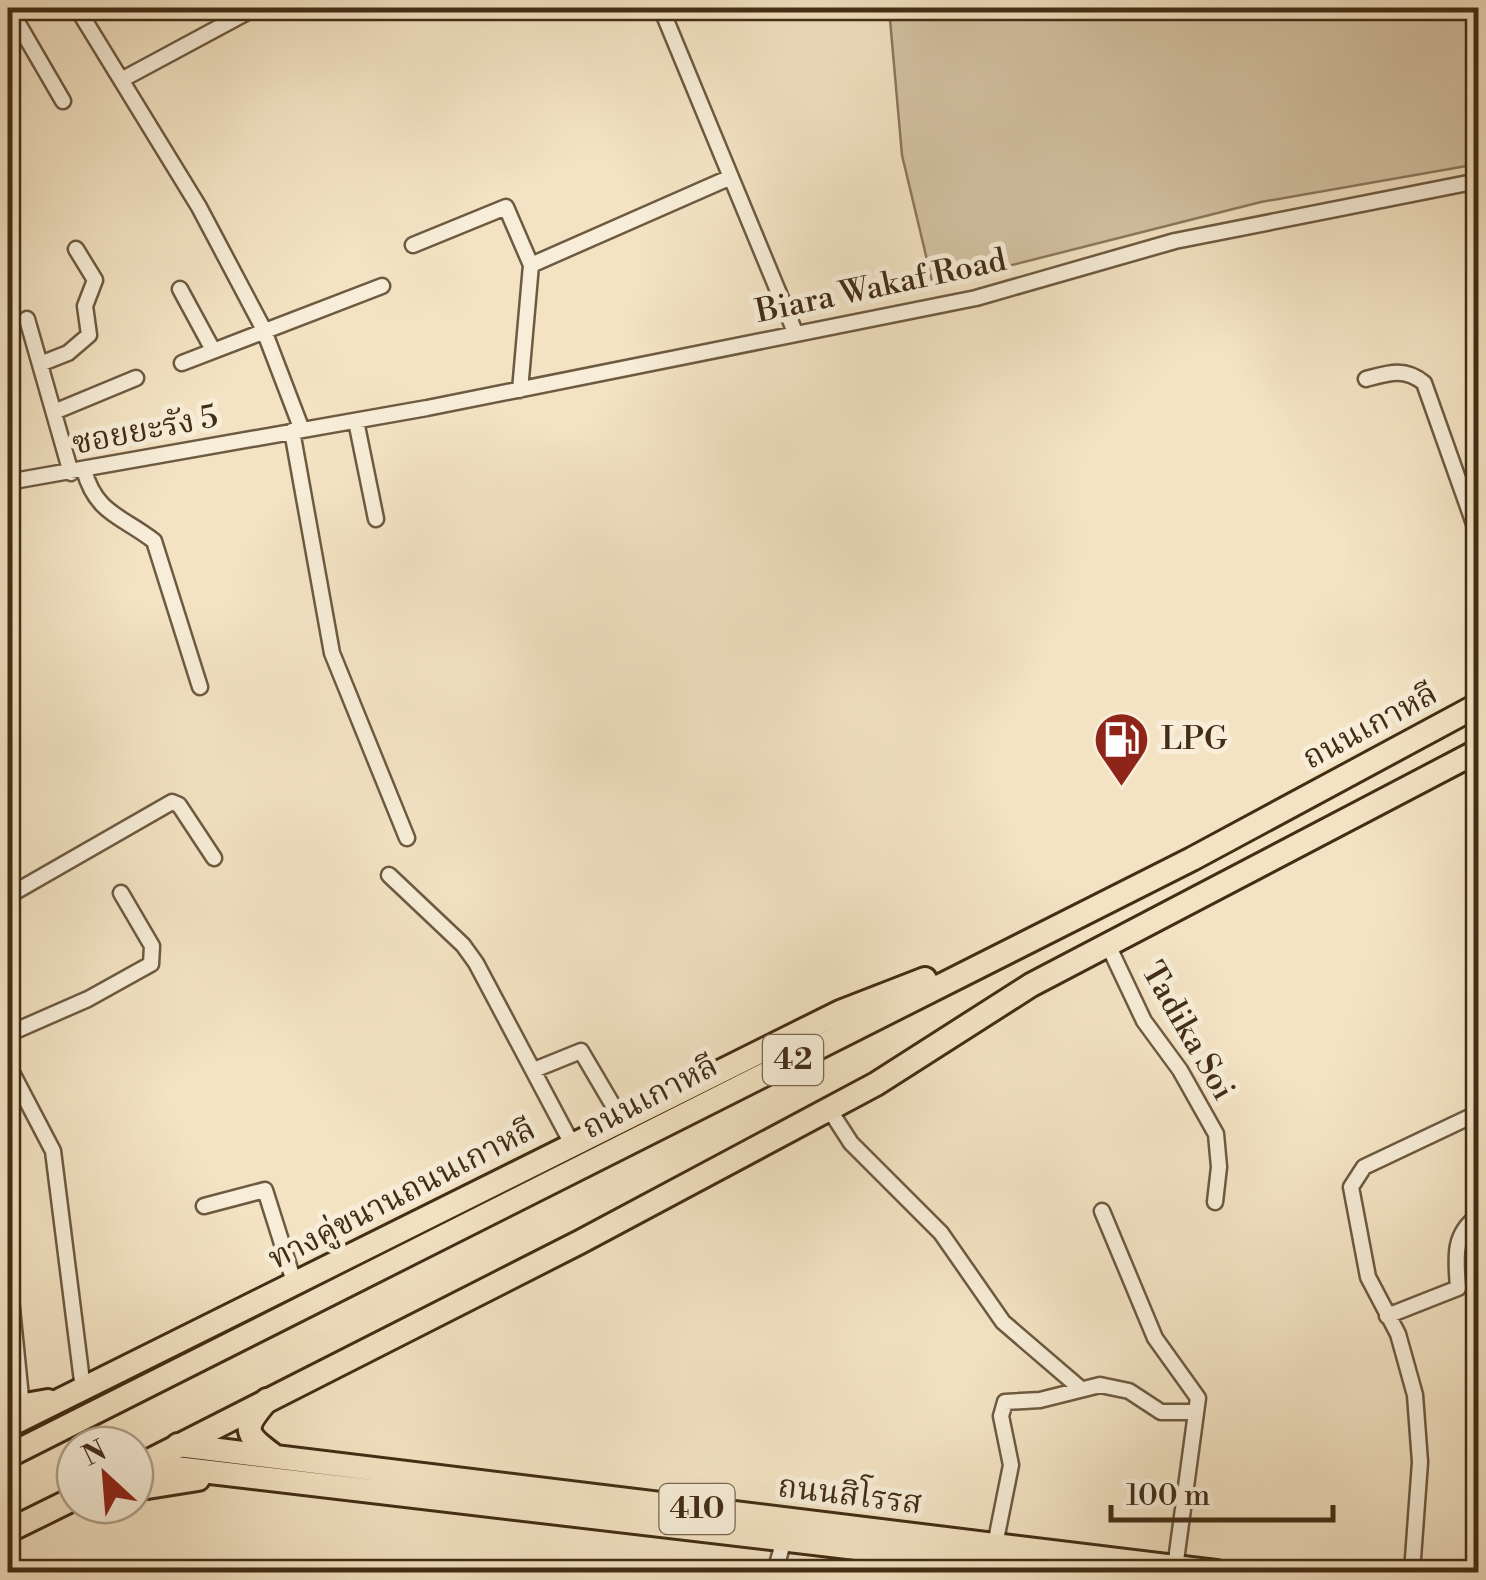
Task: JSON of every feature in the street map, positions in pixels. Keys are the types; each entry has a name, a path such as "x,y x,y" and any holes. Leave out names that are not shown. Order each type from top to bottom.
{"main road":[{"path":"1473,708 1478,732"},
{"name":"ถนนเกาหลี","path":"8,1456 1192,859 1473,708"},
{"path":"155,1457 580,1242 830,1109 1030,985 1478,751"},
{"path":"1192,859 1247,874"},
{"name":"ทางคู่ขนานถนนเกาหลี","path":"14,1415 83,1389 840,1012 1050,931"},
{"path":"269,1398 249,1421 249,1431 254,1441 276,1458"},
{"name":"ถนนสิโรรส","path":"178,1445 1216,1572"},
{"name":"ถนนสิโรรส","path":"155,1468 784,1539 929,1564 1059,1572"},
{"path":"155,1486 226,1475"},
{"path":"8,1531 55,1509"}],"street":[{"path":"9,8 63,101"},
{"path":"77,8 123,79 264,328 297,431 332,653 407,838"},
{"path":"123,79 256,8"},
{"path":"660,8 795,332"},
{"path":"531,265 731,177"},
{"name":"Biara Wakaf Road","path":"297,431 976,298 1174,241 1478,181"},
{"path":"413,245 506,207 531,265 520,390"},
{"path":"40,364 68,353 90,335 84,306 95,280 76,250"},
{"path":"182,363 264,328 382,286"},
{"path":"180,289 212,350"},
{"path":"27,319 54,412 77,472 90,494 154,541 200,687"},
{"path":"1366,379 1394,371 1412,374 1424,384 1478,535"},
{"path":"54,412 136,378"},
{"path":"356,420 376,519"},
{"name":"ซอยยะรัง 5","path":"8,482 297,431"},
{"path":"8,896 172,802 180,804 214,858"},
{"path":"389,874 463,944 572,1144"},
{"path":"8,1034 88,1000 151,964 152,946 121,893"},
{"name":"Tadika Soi","path":"1109,947 1144,1021 1180,1070 1216,1134 1219,1167 1215,1202"},
{"path":"534,1070 581,1050 622,1119"},
{"path":"8,1065 52,1151 83,1389"},
{"path":"830,1109 851,1143 941,1233 1002,1322 1081,1389"},
{"path":"1412,1572 1420,1428 1405,1352 1368,1277 1351,1188 1354,1176 1376,1161 1478,1113"},
{"path":"204,1206 265,1190 295,1284"},
{"path":"1102,1211 1155,1338 1194,1390 1196,1412 1176,1568"},
{"path":"1388,1316 1458,1288 1457,1240 1464,1227 1478,1216"},
{"path":"8,1269 14,1415"},
{"path":"995,1544 1010,1465 1002,1406 1011,1400 1040,1400 1081,1389 1114,1386 1161,1412 1196,1412"},
{"path":"774,1572 784,1539"}],"shaded area":[{"path":"889,8 1478,8 1478,164 1261,202 933,285 902,155"}],"place":[{"name":"LPG","path":"1122,788"}]}
